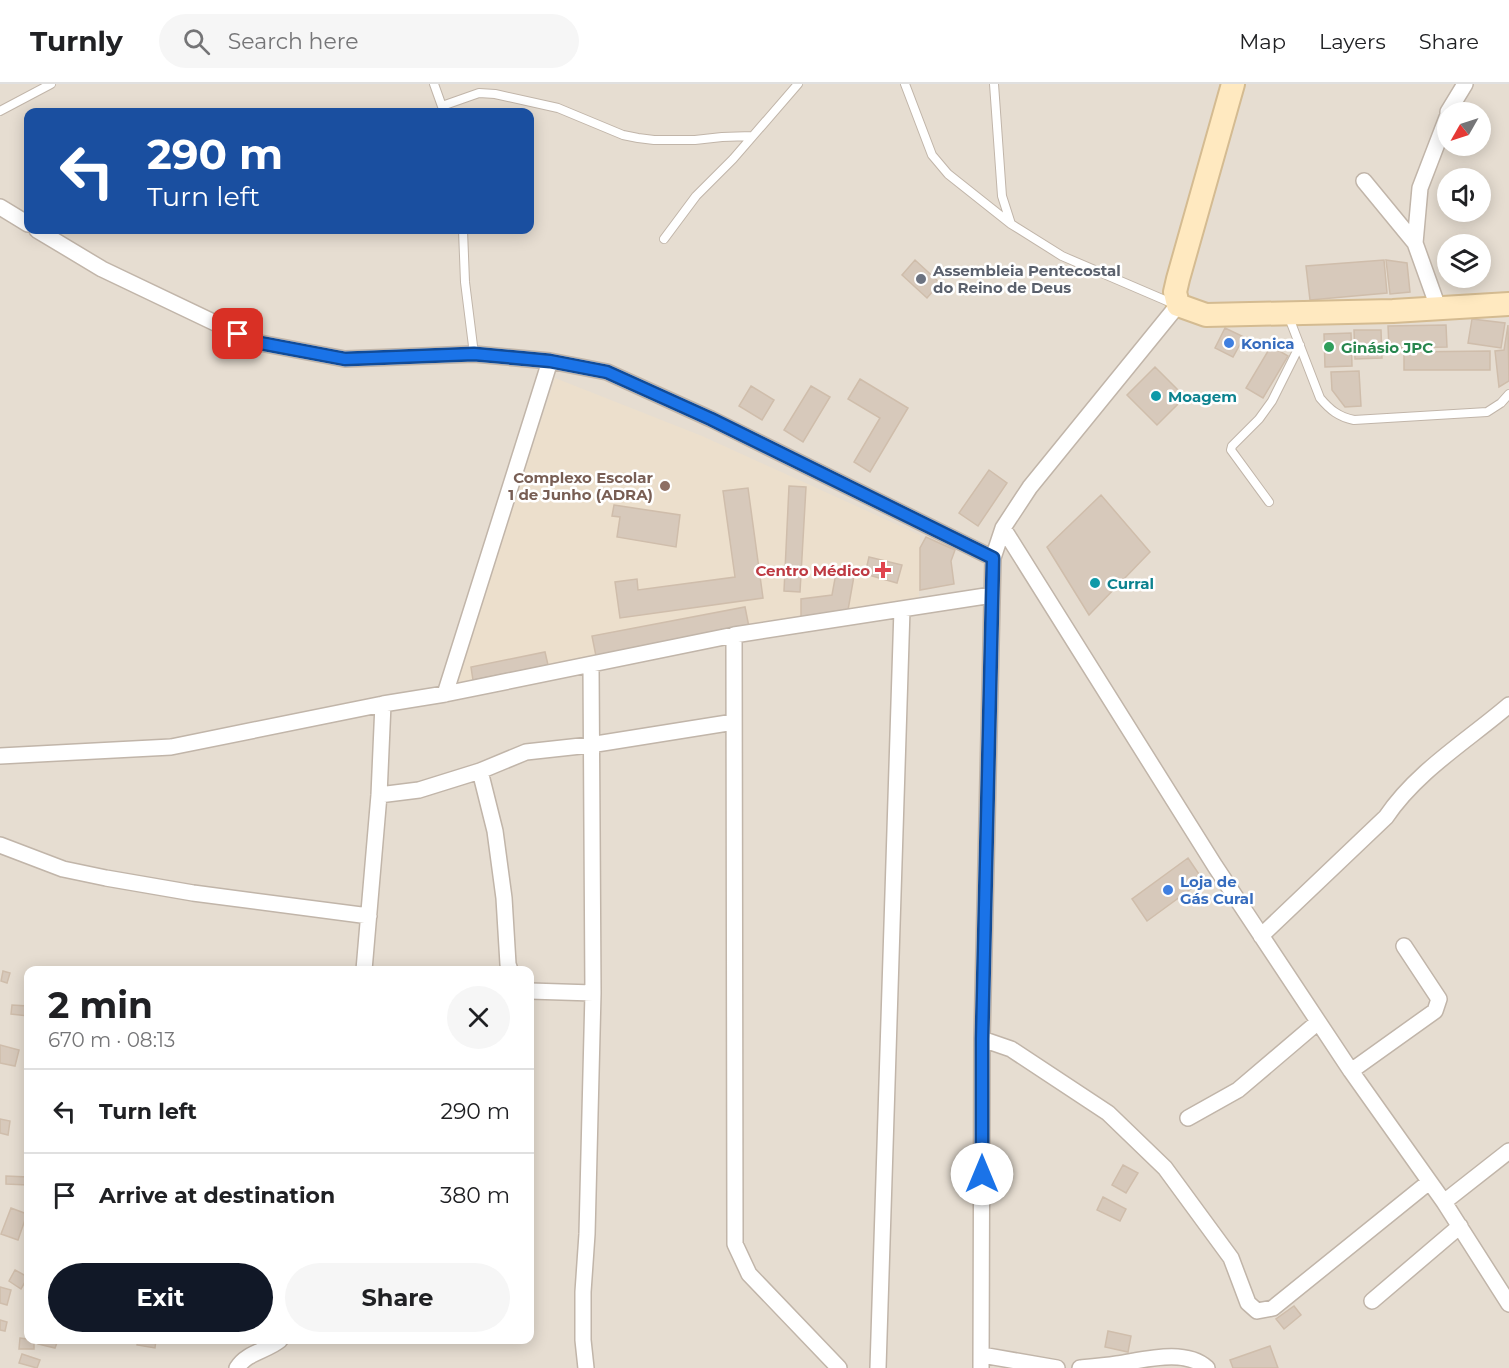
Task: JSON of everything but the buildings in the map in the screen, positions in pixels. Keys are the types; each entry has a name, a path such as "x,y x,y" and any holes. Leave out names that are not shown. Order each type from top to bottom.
{"main road":[{"path":"1233,84 1178,279 1175,292 1178,305 1206,315 1439,310 1509,304"}],"street":[{"path":"1455,102 1465,84"},
{"path":"1415,243 1420,188 1437,143"},
{"path":"1365,181 1415,243 1439,310"},
{"path":"0,207 24,222"},
{"path":"44,234 102,269 255,342 345,359 474,354 550,361 607,372 711,419 993,558"},
{"path":"1058,1368 982,1362 982,1039 993,558 1003,528 1030,487 1178,305"},
{"path":"445,694 550,361"},
{"path":"1003,528 1261,936 1351,1071 1444,1202 1509,1304"},
{"path":"0,756 171,747 734,635 992,595"},
{"path":"878,1368 902,609"},
{"path":"734,635 735,1244 749,1274 839,1368"},
{"path":"585,1368 583,1293 587,1234 593,993 591,665"},
{"path":"364,966 379,795 383,704"},
{"path":"1261,936 1386,817 1413,783 1509,705"},
{"path":"379,795 419,790 480,771 526,752 590,745 734,722"},
{"path":"480,771 495,831 504,898 509,966"},
{"path":"0,845 63,869 106,878 193,893 369,916"},
{"path":"1351,1071 1435,1011 1439,999 1404,946"},
{"path":"534,991 593,993"},
{"path":"1188,1118 1238,1090 1318,1022"},
{"path":"982,1039 1011,1049 1108,1113 1165,1168 1231,1258 1248,1303 1257,1311 1274,1308 1429,1182"},
{"path":"1444,1202 1509,1151"},
{"path":"1372,1301 1460,1226"},
{"path":"237,1368 250,1356 275,1344"},
{"path":"1080,1368 1155,1357 1190,1358 1201,1362 1207,1368"}],"lane":[{"path":"0,111 51,84"},
{"path":"434,84 443,108"},
{"path":"664,239 696,196 798,84"},
{"path":"905,84 933,155 948,174 1011,225 1062,256 1178,305"},
{"path":"994,84 1002,196 1011,225"},
{"path":"445,108 478,93 495,94 558,108 623,135 638,138 664,140 752,136"},
{"path":"463,234 465,282 474,354"},
{"path":"1288,314 1320,398 1329,409 1342,418 1354,420 1487,412 1501,403 1509,394"},
{"path":"1269,502 1234,454 1232,446 1259,419 1272,401 1300,345"}],"shaded area":[{"path":"0,84 1509,84 1509,1368 0,1368"},
{"name":"Complexo Escolar 1 de Junho (ADRA)","path":"555,378 702,436 920,535 919,600 749,627 455,683"}],"place":[{"name":"Assembleia Pentecostal do Reino de Deus","path":"921,279"},
{"name":"Konica","path":"1229,343"},
{"name":"Ginásio JPC","path":"1329,347"},
{"name":"Moagem","path":"1156,396"},
{"name":"Complexo Escolar 1 de Junho (ADRA)","path":"665,486"},
{"name":"Centro Médico","path":"883,570"},
{"name":"Curral","path":"1095,583"},
{"name":"Loja de Gás Cural","path":"1168,890"}],"route":[{"path":"238,334 255,342 345,359 474,354 550,361 607,372 711,419 993,558 982,1039 982,1174"}]}
